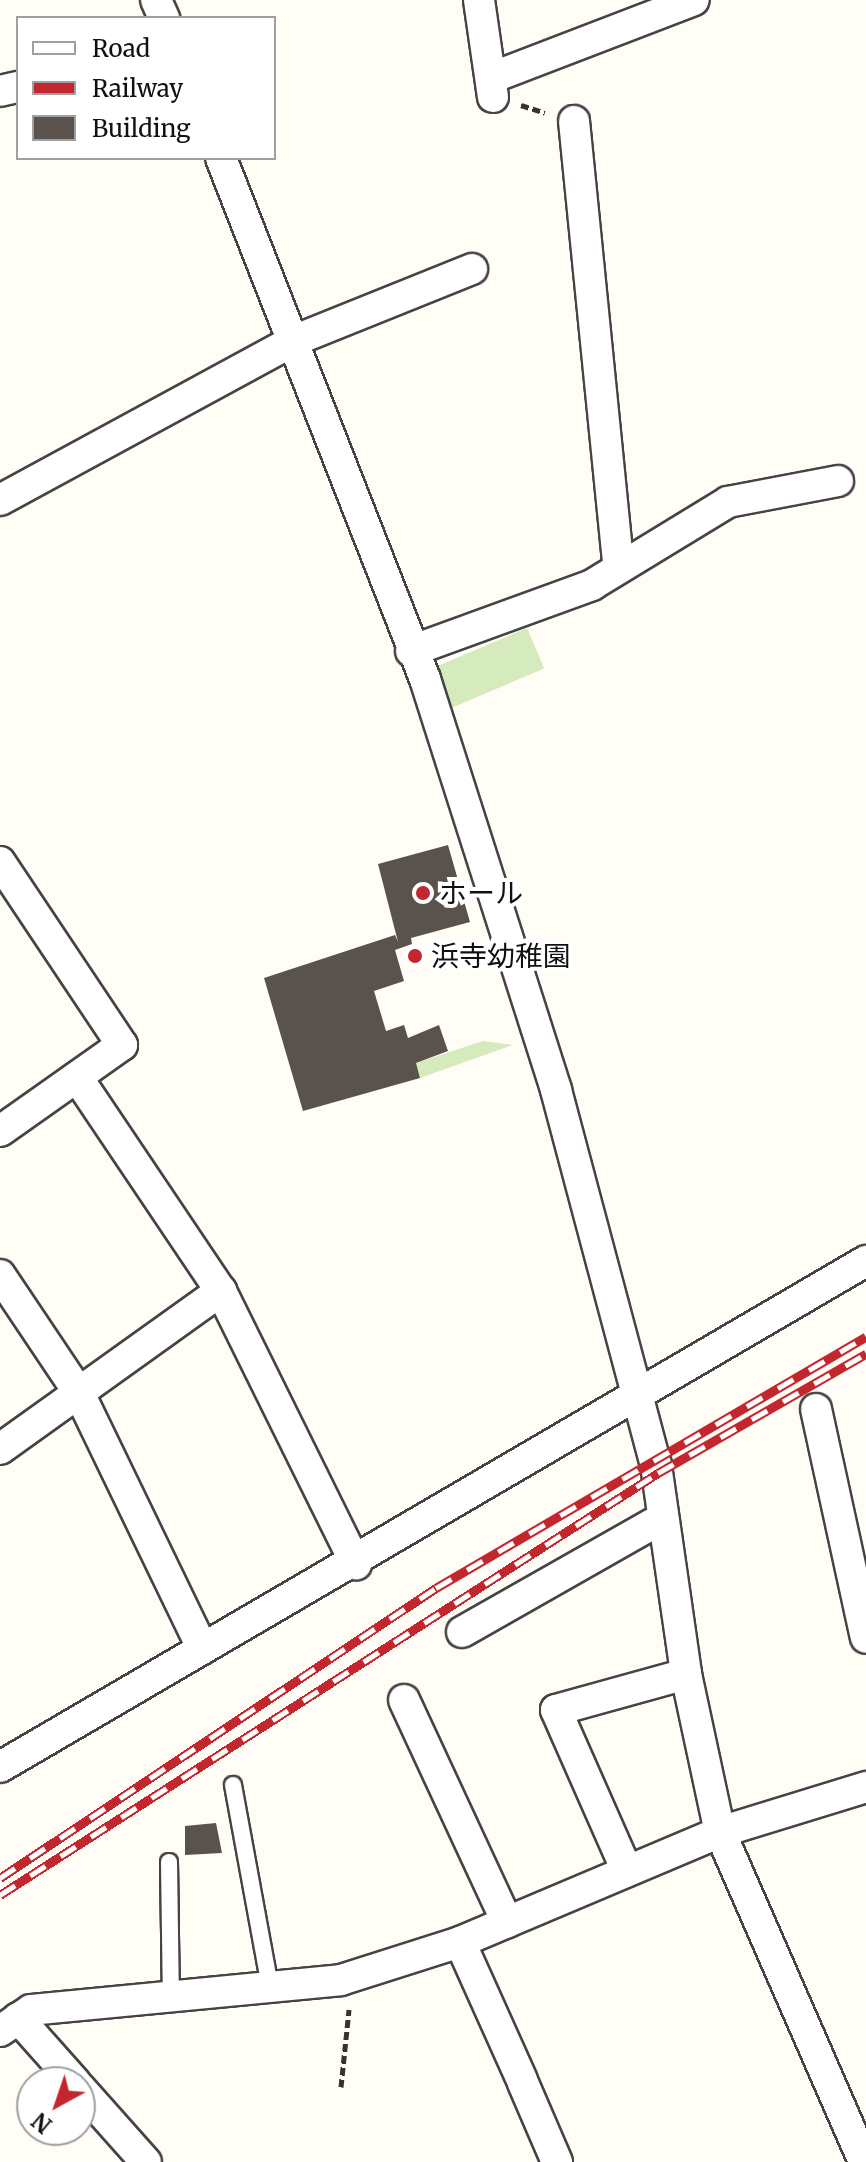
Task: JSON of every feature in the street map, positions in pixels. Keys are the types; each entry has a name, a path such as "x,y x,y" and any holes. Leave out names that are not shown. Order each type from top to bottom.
{"street":[{"path":"479,0 492,88 694,0"},
{"path":"574,121 619,568"},
{"path":"222,160 411,651 556,1090 639,1394 686,1674 720,1832 864,2162"},
{"path":"0,500 293,341 472,269"},
{"path":"411,651 540,605 619,568 728,502 838,481"},
{"path":"0,862 122,1045 0,1131"},
{"path":"77,1077 221,1291 356,1564"},
{"path":"0,1767 356,1564 866,1261"},
{"path":"0,1275 79,1393 203,1649"},
{"path":"0,1449 221,1291"},
{"path":"816,1409 866,1638"},
{"path":"462,1632 661,1519"},
{"path":"627,1871 556,1710 686,1674"},
{"path":"404,1700 507,1922"},
{"path":"57,2066 9,2024 31,2010 356,1975 460,1942 720,1832 866,1787"},
{"path":"460,1942 557,2162"},
{"path":"96,2106 146,2162"}],"lane":[{"path":"233,1785 270,1986"},
{"path":"169,1862 171,1997"}],"path":[{"path":"492,88 574,121"},
{"path":"341,2087 356,1975"}],"green space":[{"path":"527,628 544,669 447,710 429,669"},
{"path":"483,1041 513,1045 420,1078 416,1063"}],"building":[{"name":"浜寺幼稚園","path":"448,845 470,922 411,938 412,944 395,950 404,981 374,991 386,1031 404,1025 408,1038 439,1025 448,1051 416,1063 420,1078 303,1111 264,978 395,935 398,942 378,864"},
{"path":"216,1823 222,1853 185,1855 185,1826"}],"railway":[{"path":"0,1878 436,1588 866,1337"},
{"path":"0,1895 658,1473 866,1354"}],"place":[{"name":"ホール","path":"423,893"},
{"name":"浜寺幼稚園","path":"415,956"}]}
